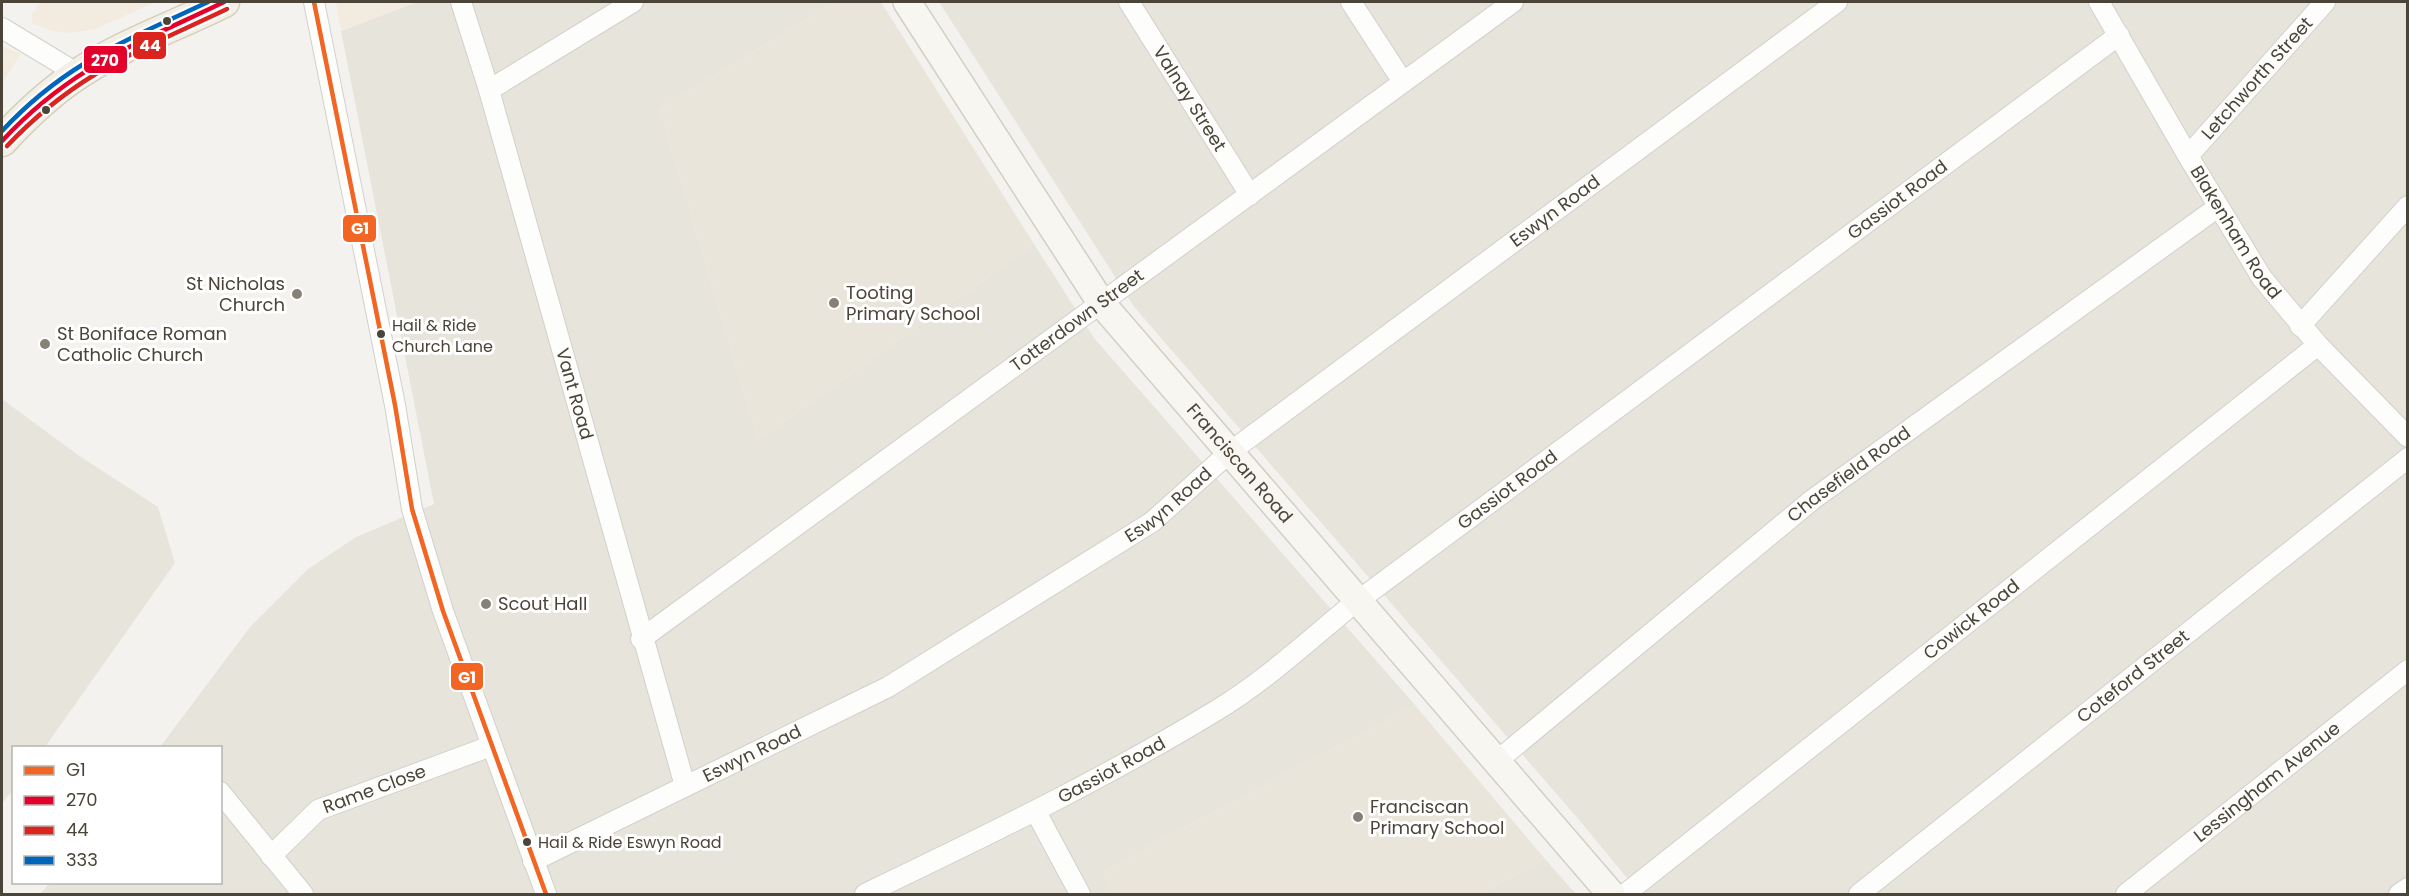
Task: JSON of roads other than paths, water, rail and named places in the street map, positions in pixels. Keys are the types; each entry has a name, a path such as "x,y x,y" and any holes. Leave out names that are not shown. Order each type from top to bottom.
{"main road":[{"path":"2,141 45,98 78,74 104,58 224,2"}],"street":[{"path":"314,2 395,405 412,509 443,611 546,894"},
{"name":"Vant Road","path":"461,2 489,90 685,786"},
{"path":"489,90 633,2"},
{"name":"Franciscan Road","path":"907,2 1102,304 1611,894"},
{"name":"Valnay Street","path":"1130,2 1250,195"},
{"path":"1351,2 1403,82"},
{"name":"Totterdown Street","path":"642,639 1513,2"},
{"name":"Eswyn Road","path":"533,861 888,687 1152,522 1230,452 1837,2"},
{"name":"Blakenham Road","path":"2099,2 2262,278 2300,326 2408,438"},
{"name":"Letchworth Street","path":"2188,156 2325,2"},
{"path":"2,28 37,47 78,74"},
{"name":"Gassiot Road","path":"865,894 1036,812 1218,709 1359,601 2119,35"},
{"path":"2300,326 2408,206"},
{"name":"Chasefield Road","path":"1497,761 1812,500 2218,207"},
{"name":"Cowick Road","path":"1625,894 2318,345"},
{"name":"Coteford Street","path":"1858,894 2408,458"},
{"name":"Lessingham Avenue","path":"2126,894 2408,670"},
{"name":"Rame Close","path":"271,856 318,810 491,746"},
{"path":"222,795 303,894"},
{"path":"1036,812 1080,894"},
{"path":"2399,894 2408,888"}],"place":[{"name":"St Nicholas Church","path":"297,294"},
{"name":"Tooting Primary School","path":"834,303"},
{"name":"Hail & Ride Church Lane","path":"381,334"},
{"name":"St Boniface Roman Catholic Church","path":"45,344"},
{"name":"Scout Hall","path":"486,604"},
{"name":"Franciscan Primary School","path":"1358,817"},
{"name":"Hail & Ride Eswyn Road","path":"527,842"}]}
